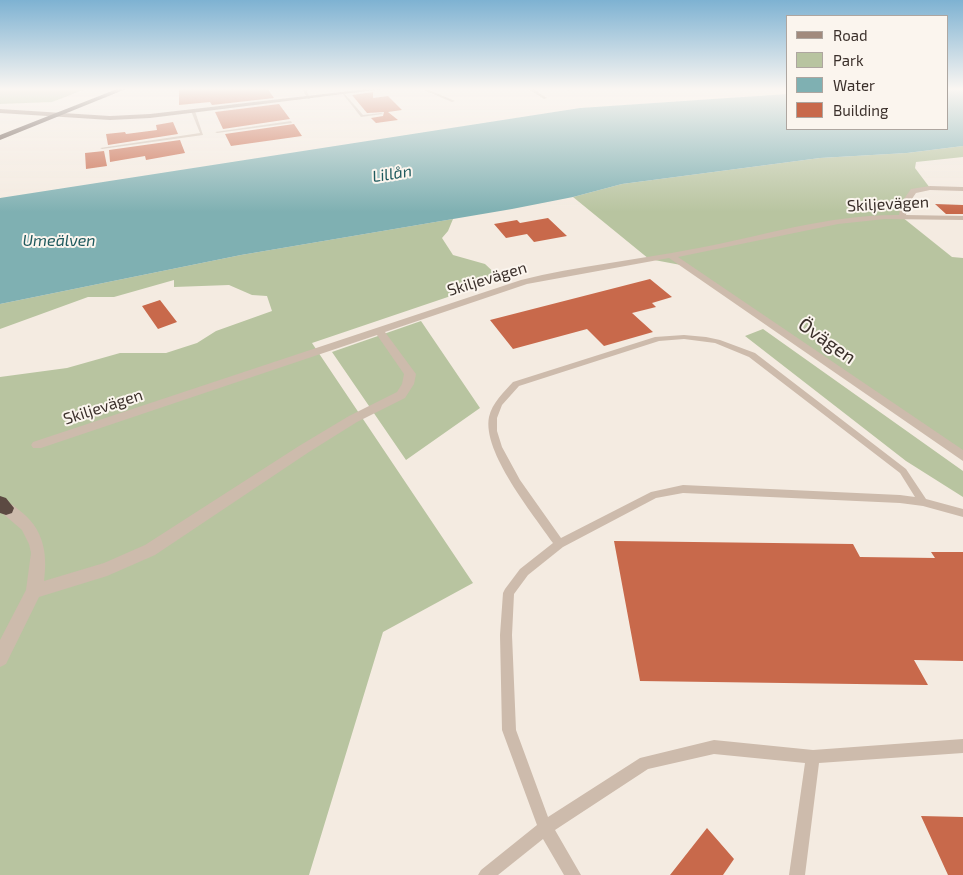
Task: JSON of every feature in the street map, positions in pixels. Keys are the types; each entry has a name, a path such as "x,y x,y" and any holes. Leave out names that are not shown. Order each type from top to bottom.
{"highway":[{"path":"0,138 20,130"}],"street":[{"path":"902,217 905,203 914,191 930,188 963,189"},
{"name":"Skiljevägen","path":"37,444 524,282 838,222 902,217 963,218"},
{"name":"Övägen","path":"670,255 963,456"},
{"path":"34,591 107,569 150,550 304,449 353,419 401,395 408,384 410,374 378,330"},
{"path":"0,658 34,591 38,566 36,537 23,520 2,506"}],"lane":[{"path":"102,148 202,134 200,130"},
{"path":"218,132 234,130"},
{"path":"559,544 500,457 492,435 493,418 501,399 516,384 658,339 678,336 700,337 726,342 752,355 902,471 923,502"},
{"path":"573,875 545,828 510,730 506,635 509,593 524,572 559,544 654,495 683,489 900,498 963,513"},
{"path":"486,875 545,828 645,763 714,747 813,757 963,746"},
{"path":"796,875 813,757"}],"green space":[{"path":"963,146 963,157 916,162 915,168 930,188 914,191 902,217 952,257 963,258 963,456 686,266 649,259 573,197 622,184 820,158 907,153"},
{"path":"453,219 448,231 442,238 453,255 485,264 501,279 312,343 473,583 383,632 309,875 0,875 0,377 67,368 120,353 166,353 197,343 216,331 272,311 267,296 252,295 229,285 174,287 174,280 114,297 88,297 0,329 0,304 241,255"},
{"path":"421,321 480,408 406,460 332,352"},
{"path":"763,329 963,471 963,497 906,461 745,336"}],"water":[{"name":"Umeälven","path":"439,130 963,130 963,146 907,153 820,158 622,184 573,197 512,209 241,255 0,304 0,198"}],"building":[{"path":"176,130 178,134 108,145 106,134 125,132 126,134"},
{"path":"254,130 298,130 302,136 231,146 225,134"},
{"path":"180,140 185,153 146,160 145,156 110,162 109,150"},
{"path":"104,151 107,166 86,169 85,153"},
{"path":"935,204 963,205 963,214 946,214"},
{"path":"548,218 567,236 534,242 527,234 506,238 494,224 517,220 520,223"},
{"path":"650,279 672,297 652,303 656,307 632,313 653,332 604,346 587,329 513,349 490,320"},
{"path":"160,300 177,322 158,329 142,306"},
{"path":"614,541 853,544 860,557 935,558 931,552 963,552 963,661 914,660 928,685 640,681"},
{"path":"921,816 963,817 963,875 948,875"},
{"path":"707,828 734,859 723,875 670,875"}],"water label":[{"name":"Lillån","path":"392,174"}]}
